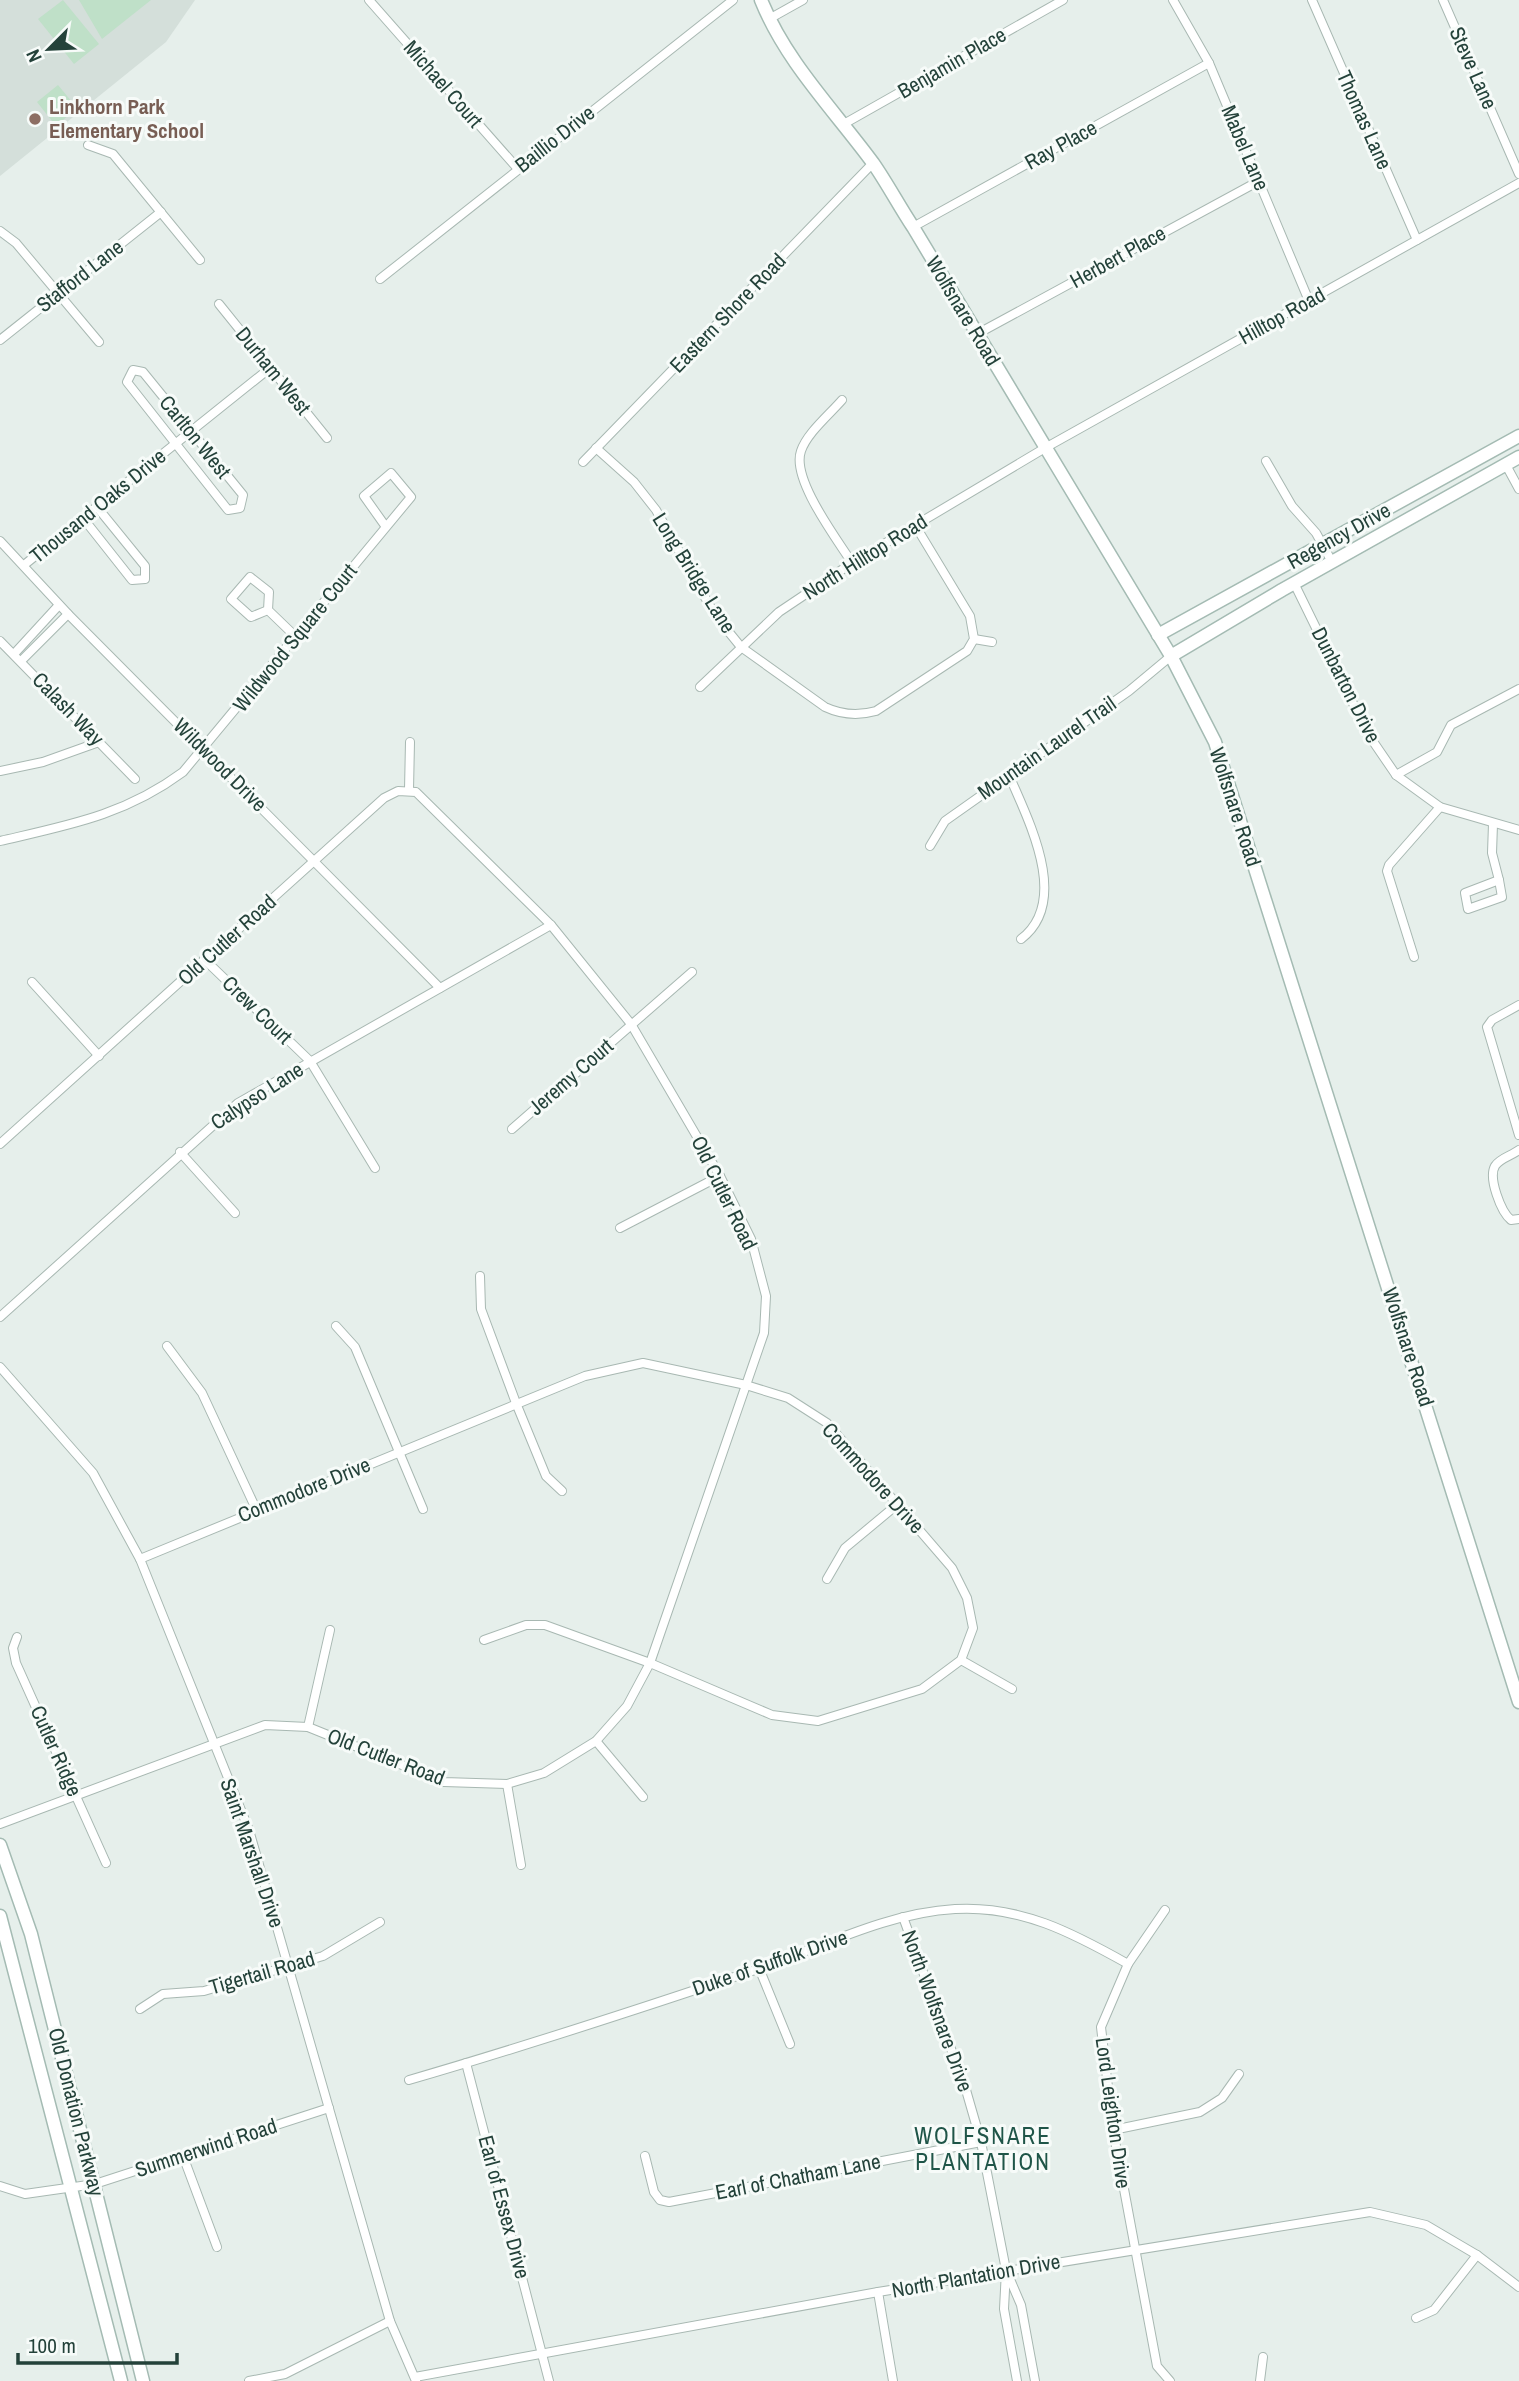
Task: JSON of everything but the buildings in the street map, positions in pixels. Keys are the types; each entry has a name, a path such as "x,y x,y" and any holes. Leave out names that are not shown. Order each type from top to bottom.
{"street":[{"name":"Michael Court","path":"369,0 517,169"},
{"name":"Baillio Drive","path":"380,279 733,0"},
{"name":"Wolfsnare Road","path":"761,0 769,19 842,125 873,163 913,227 1171,656 1215,742 1519,1702"},
{"path":"769,19 803,0"},
{"name":"Benjamin Place","path":"842,125 1063,0"},
{"name":"Mabel Lane","path":"1172,0 1209,63 1309,301"},
{"name":"Thomas Lane","path":"1312,0 1417,240"},
{"name":"Steve Lane","path":"1443,0 1519,174"},
{"name":"Ray Place","path":"913,227 1209,63"},
{"path":"88,145 113,154 200,260"},
{"name":"Eastern Shore Road","path":"583,463 873,163"},
{"name":"Herbert Place","path":"977,334 1259,181"},
{"name":"Hilltop Road","path":"1045,448 1519,184"},
{"name":"Stafford Lane","path":"0,340 161,212"},
{"path":"0,231 16,243 99,342"},
{"name":"Durham West","path":"219,304 327,438"},
{"name":"Thousand Oaks Drive","path":"24,565 271,368"},
{"name":"Carlton West","path":"133,370 143,372 243,495 240,508 228,509 175,443 127,382 129,373 133,370"},
{"path":"842,400 804,444 798,464 811,495 852,563"},
{"name":"Regency Drive","path":"1158,635 1519,436"},
{"name":"Long Bridge Lane","path":"596,448 634,482 656,510 715,615 741,647 825,707 837,712 863,715 876,711 933,675 967,650 974,639"},
{"name":"North Hilltop Road","path":"700,687 779,612 852,563 1045,448"},
{"name":"Regency Drive","path":"1171,656 1288,586 1519,457"},
{"path":"1266,461 1292,506 1322,544 1332,562"},
{"path":"1506,465 1519,489"},
{"name":"Wildwood Square Court","path":"0,841 102,817 154,794 183,772 205,749 411,497 391,473 364,496 386,527"},
{"path":"1443,478 1452,494"},
{"path":"83,518 132,580 145,579 145,566 97,507"},
{"path":"915,525 970,616 974,639 992,642"},
{"name":"Wildwood Drive","path":"0,541 59,605 440,988"},
{"name":"Dunbarton Drive","path":"1272,572 1288,586 1368,734 1396,775 1440,807 1519,830"},
{"path":"268,611 251,617 231,599 250,577 268,592 268,611 295,636"},
{"path":"18,657 59,605"},
{"path":"18,657 68,614"},
{"name":"Calash Way","path":"0,641 135,779"},
{"name":"Mountain Laurel Trail","path":"930,846 945,821 1129,691 1171,656"},
{"path":"1396,775 1437,752 1451,724 1519,689"},
{"path":"0,771 43,762 99,742"},
{"path":"409,790 410,742"},
{"path":"1009,775 1033,839 1044,888 1040,915 1021,939"},
{"name":"Old Cutler Road","path":"0,1144 384,798 409,790 424,796 551,925 631,1024 720,1176 751,1238 766,1296 764,1333 650,1663 627,1706 596,1741 544,1773 507,1784 444,1783 308,1727 265,1725 213,1742 0,1824"},
{"path":"1414,957 1387,871 1389,865 1440,807"},
{"path":"1493,824 1492,853 1499,880 1502,897 1468,909 1465,893 1499,880"},
{"name":"Calypso Lane","path":"0,1317 180,1152 239,1103 551,925"},
{"name":"Crew Court","path":"204,959 310,1061 375,1168"},
{"name":"Jeremy Court","path":"512,1129 692,972"},
{"path":"32,982 99,1056"},
{"path":"1519,1005 1492,1020 1488,1027 1519,1135"},
{"path":"1519,1150 1497,1163 1493,1176 1504,1214 1511,1220 1519,1219"},
{"path":"180,1152 235,1213"},
{"path":"620,1228 720,1176"},
{"path":"480,1276 481,1309 516,1403 546,1476 562,1491"},
{"path":"336,1326 355,1347 423,1509"},
{"path":"167,1346 202,1393 256,1509"},
{"name":"Commodore Drive","path":"140,1559 584,1376 643,1363 746,1385 788,1398 827,1423 899,1503 952,1568 967,1598 973,1628 961,1660"},
{"name":"Saint Marshall Drive","path":"0,1367 93,1473 140,1559 249,1830 390,2321 416,2379"},
{"path":"827,1578 845,1548 899,1503"},
{"path":"484,1640 526,1625 545,1625 650,1663 772,1715 818,1721 922,1689 961,1660 1012,1689"},
{"path":"308,1727 330,1630"},
{"name":"Cutler Ridge","path":"17,1637 13,1656 106,1863"},
{"path":"596,1741 643,1797"},
{"path":"507,1784 522,1865"},
{"name":"Old Donation Parkway","path":"0,1845 31,1934 143,2381"},
{"name":"Duke of Suffolk Drive","path":"409,2080 759,1968 902,1917 956,1909 1010,1912 1069,1930 1128,1964"},
{"name":"Lord Leighton Drive","path":"1165,1910 1128,1964 1101,2026 1133,2248 1157,2366 1170,2381"},
{"name":"Old Donation Parkway","path":"0,1916 121,2381"},
{"name":"North Wolfsnare Drive","path":"902,1917 966,2090 981,2141 1006,2270 1021,2305 1035,2381"},
{"name":"Tigertail Road","path":"140,2009 163,1994 204,1991 323,1956 380,1922"},
{"path":"759,1968 790,2045"},
{"name":"Earl of Essex Drive","path":"466,2063 549,2381"},
{"path":"1114,2130 1200,2112 1222,2098 1239,2074"},
{"name":"Summerwind Road","path":"0,2186 25,2194 95,2184 329,2108"},
{"name":"Earl of Chatham Lane","path":"645,2156 654,2192 660,2200 669,2202 981,2141"},
{"path":"183,2156 217,2247"},
{"name":"North Plantation Drive","path":"416,2379 541,2352 878,2292 1133,2248 1370,2212 1426,2224 1477,2255 1519,2287"},
{"path":"1416,2318 1434,2310 1477,2255"},
{"name":"North Wolfsnare Drive","path":"1006,2270 1004,2309 1017,2381"},
{"path":"878,2292 893,2381"},
{"path":"249,2381 285,2374 390,2321"},
{"path":"1260,2381 1263,2357"}],"shaded area":[{"name":"Linkhorn Park Elementary School","path":"0,0 195,0 166,42 0,176"}],"green space":[{"path":"63,0 99,44 74,64 38,19"},
{"path":"79,0 151,0 102,39"},
{"path":"58,85 77,108 56,126 37,102"}],"place":[{"name":"Linkhorn Park Elementary School","path":"35,119"}],"district":[{"name":"WOLFSNARE PLANTATION","path":"983,2149"}]}
